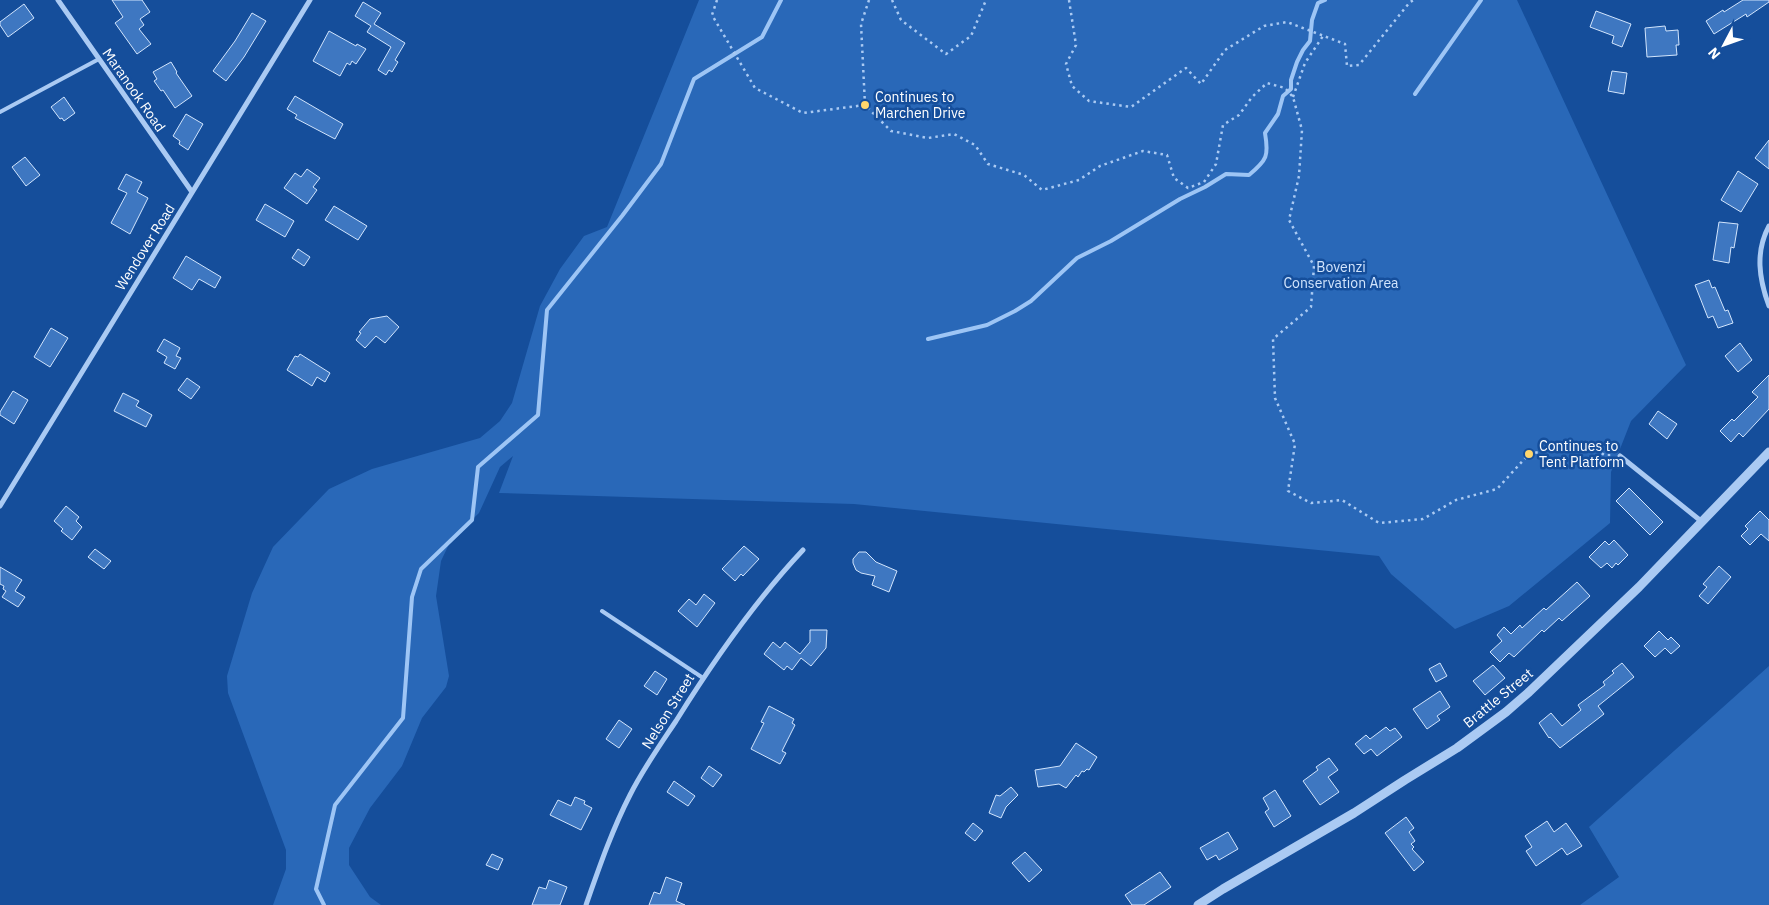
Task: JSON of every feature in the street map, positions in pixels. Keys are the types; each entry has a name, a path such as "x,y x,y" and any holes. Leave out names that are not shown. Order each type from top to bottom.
{"street":[{"name":"Maranook Road","path":"58,0 192,192"},
{"name":"Wendover Road","path":"0,506 310,0"},
{"path":"1769,226 1759,254 1760,275 1769,306"},
{"name":"Brattle Street","path":"1198,905 1329,830 1457,748 1506,712 1639,587 1769,452"},
{"path":"1620,456 1701,521"},
{"name":"Nelson Street","path":"586,905 614,830 630,794 703,678 763,596 803,550"}],"lane":[{"path":"0,112 100,59"},
{"path":"602,611 703,678"}],"path":[{"path":"717,0 712,15 755,88 803,113 865,105"},
{"path":"869,0 861,24 865,105 891,131 928,138 954,134 975,145 988,164 1024,175 1042,190 1080,180 1100,166 1143,151 1167,155 1174,178 1188,188 1204,182 1216,164 1223,124 1239,116 1252,97 1267,82 1285,88 1293,97 1302,130 1298,176 1289,220 1314,266 1311,307 1273,339 1275,398 1295,444 1288,491 1311,503 1342,500 1379,523 1423,519 1456,500 1497,489 1529,454 1587,442 1604,455 1620,456"},
{"path":"892,0 901,20 946,54 971,36 986,0"},
{"path":"1069,0 1076,44 1066,64 1072,86 1089,101 1131,108 1186,68 1201,84 1225,50 1264,26 1287,22 1345,44 1347,66 1360,65 1410,2 1414,0"},
{"path":"1293,97 1305,63 1323,36"}],"green space":[{"name":"Bovenzi Conservation Area","path":"699,0 1517,0 1686,365 1631,421 1611,472 1610,523 1509,606 1455,629 1391,574 1379,556 854,504 499,493 513,456 500,467 479,513 451,540 441,561 436,596 449,676 446,687 422,718 402,766 370,808 349,848 349,865 370,897 381,905 273,905 286,869 286,850 228,693 227,676 252,593 273,547 329,489 372,469 480,438 500,421 512,403 540,306 560,269 584,236 607,227"},
{"path":"1769,666 1769,905 1580,905 1619,877 1589,827"}],"building":[{"path":"112,0 142,0 150,12 140,19 144,25 139,29 151,44 137,54 115,23 123,17"},
{"path":"1743,0 1769,0 1769,2 1747,17 1746,14 1714,34 1706,21"},
{"path":"363,2 381,13 374,24 405,43 395,60 398,62 392,72 389,70 386,75 378,70 391,47 367,32 371,26 355,16"},
{"path":"24,4 34,18 8,37 0,22"},
{"path":"1596,11 1631,24 1622,47 1612,43 1614,36 1590,27"},
{"path":"252,13 266,21 244,57 226,81 213,71 235,41"},
{"path":"1665,26 1666,31 1678,30 1679,45 1676,45 1677,55 1647,57 1645,28"},
{"path":"329,31 356,46 357,44 366,49 356,64 352,61 350,65 347,63 340,76 313,61"},
{"path":"171,62 176,73 192,96 175,108 163,90 161,91 154,81 157,79 153,72"},
{"path":"1612,71 1627,73 1624,94 1608,91"},
{"path":"295,96 343,124 335,139 295,118 297,115 287,109"},
{"path":"64,97 75,113 64,121 62,118 60,119 51,107"},
{"path":"186,114 203,124 188,150 179,144 180,141 173,136"},
{"path":"1769,140 1769,169 1755,158"},
{"path":"25,157 40,175 26,186 12,167"},
{"path":"307,169 320,178 313,187 317,190 307,204 284,188 295,173 301,177"},
{"path":"1738,171 1758,184 1741,212 1721,200"},
{"path":"126,174 142,182 137,192 148,198 130,234 111,223 127,193 118,189"},
{"path":"265,204 294,221 285,237 256,220"},
{"path":"334,206 367,226 358,240 325,220"},
{"path":"1719,222 1738,224 1734,248 1731,247 1729,263 1713,260"},
{"path":"298,249 310,257 304,266 292,258"},
{"path":"186,256 221,277 215,288 199,279 192,290 173,278"},
{"path":"1709,280 1712,288 1715,287 1725,311 1728,310 1733,323 1718,328 1713,316 1708,318 1695,285"},
{"path":"387,316 399,327 385,343 376,336 365,348 356,340 361,333 359,332 370,319"},
{"path":"51,328 68,338 50,367 34,357"},
{"path":"164,339 180,348 176,356 181,358 175,369 164,363 167,357 157,351"},
{"path":"1740,343 1752,360 1738,372 1725,356"},
{"path":"300,354 330,373 325,382 317,377 312,386 287,370 295,356 298,357"},
{"path":"1769,375 1769,409 1743,437 1739,433 1731,442 1720,431 1732,419 1734,421 1758,397 1752,392"},
{"path":"187,378 200,387 191,399 178,390"},
{"path":"13,391 28,400 14,424 0,415"},
{"path":"123,393 139,401 136,406 152,415 146,427 114,411"},
{"path":"1658,411 1677,424 1667,439 1649,424"},
{"path":"1629,488 1663,522 1650,535 1616,501"},
{"path":"66,506 79,517 76,521 82,527 72,540 61,531 63,529 54,521"},
{"path":"1760,511 1769,520 1769,541 1761,534 1750,545 1741,536 1748,529 1745,526"},
{"path":"1614,540 1628,555 1612,568 1607,563 1601,568 1589,557 1605,541 1609,545"},
{"path":"744,546 759,559 743,576 741,574 735,581 722,569"},
{"path":"95,549 111,561 104,569 88,557"},
{"path":"859,552 866,552 876,562 897,571 889,592 872,585 875,576 856,570 853,559"},
{"path":"1719,566 1731,577 1708,604 1699,596 1707,587 1703,584"},
{"path":"0,567 22,580 15,591 25,597 18,607 2,597 6,591 3,589 4,586 0,584"},
{"path":"1577,582 1590,596 1562,621 1559,618 1544,632 1542,630 1514,657 1509,653 1500,662 1490,652 1502,641 1497,635 1504,627 1511,634 1520,625 1522,628 1544,608 1546,610"},
{"path":"704,594 715,603 697,627 678,611 689,599 696,605"},
{"path":"810,630 827,630 826,648 811,666 801,658 792,670 787,666 784,670 764,654 773,642 780,648 785,642 800,654 810,642"},
{"path":"1659,631 1668,640 1671,637 1680,646 1671,654 1665,648 1655,657 1644,646"},
{"path":"1440,663 1447,676 1436,682 1429,669"},
{"path":"1622,663 1634,677 1598,706 1604,714 1560,748 1549,738 1539,723 1551,713 1562,726 1581,710 1578,705 1605,685 1603,682"},
{"path":"1493,665 1505,678 1485,695 1473,681"},
{"path":"655,671 667,679 657,695 644,686"},
{"path":"1440,691 1450,707 1437,716 1440,720 1427,729 1413,709"},
{"path":"769,706 794,719 792,723 795,725 782,751 786,753 780,764 751,749 764,723 761,722"},
{"path":"619,720 632,729 619,748 606,739"},
{"path":"1386,727 1390,731 1395,728 1402,737 1377,756 1371,749 1364,754 1355,744 1366,735 1370,739"},
{"path":"1076,743 1097,757 1089,770 1082,771 1078,777 1076,775 1066,788 1059,784 1038,787 1035,770 1060,766"},
{"path":"1329,758 1338,770 1328,777 1339,792 1320,805 1303,781 1318,770 1316,767"},
{"path":"709,766 722,775 713,787 701,778"},
{"path":"674,781 695,796 688,806 667,792"},
{"path":"1011,787 1018,795 1006,807 1001,818 989,813 996,795 1000,796"},
{"path":"1275,790 1291,816 1274,827 1265,812 1269,809 1263,798"},
{"path":"575,797 585,801 584,804 592,808 581,830 550,815 558,800 571,806"},
{"path":"1406,817 1414,828 1409,832 1415,841 1411,844 1414,847 1412,849 1424,862 1414,871 1385,833"},
{"path":"1547,821 1554,832 1566,823 1582,846 1567,855 1562,848 1536,866 1526,851 1532,847 1525,836"},
{"path":"973,823 983,831 975,841 965,833"},
{"path":"1228,832 1238,849 1219,860 1216,855 1207,860 1200,848"},
{"path":"1025,852 1042,870 1029,882 1012,863"},
{"path":"492,854 503,859 498,870 486,865"},
{"path":"1160,872 1171,887 1144,905 1132,905 1125,895"},
{"path":"666,877 682,883 676,901 685,905 649,905 654,892 660,894"},
{"path":"549,880 567,887 560,905 532,905 539,887 546,889"}],"waterway":[{"path":"324,905 316,889 335,805 403,718 412,597 421,569 472,520 478,467 538,415 547,310 661,164 694,79 762,37 781,0"},
{"path":"928,339 987,325 1015,311 1031,301 1077,258 1111,241 1180,199 1226,174 1249,175 1260,165 1265,157 1267,147 1265,133 1278,114 1283,96 1291,89 1291,80 1297,62 1310,41 1312,20 1318,3 1325,0"},
{"path":"1415,94 1481,0"}],"place":[{"name":"Continues to Marchen Drive","path":"865,105"},
{"name":"Continues to Tent Platform","path":"1529,454"}]}
